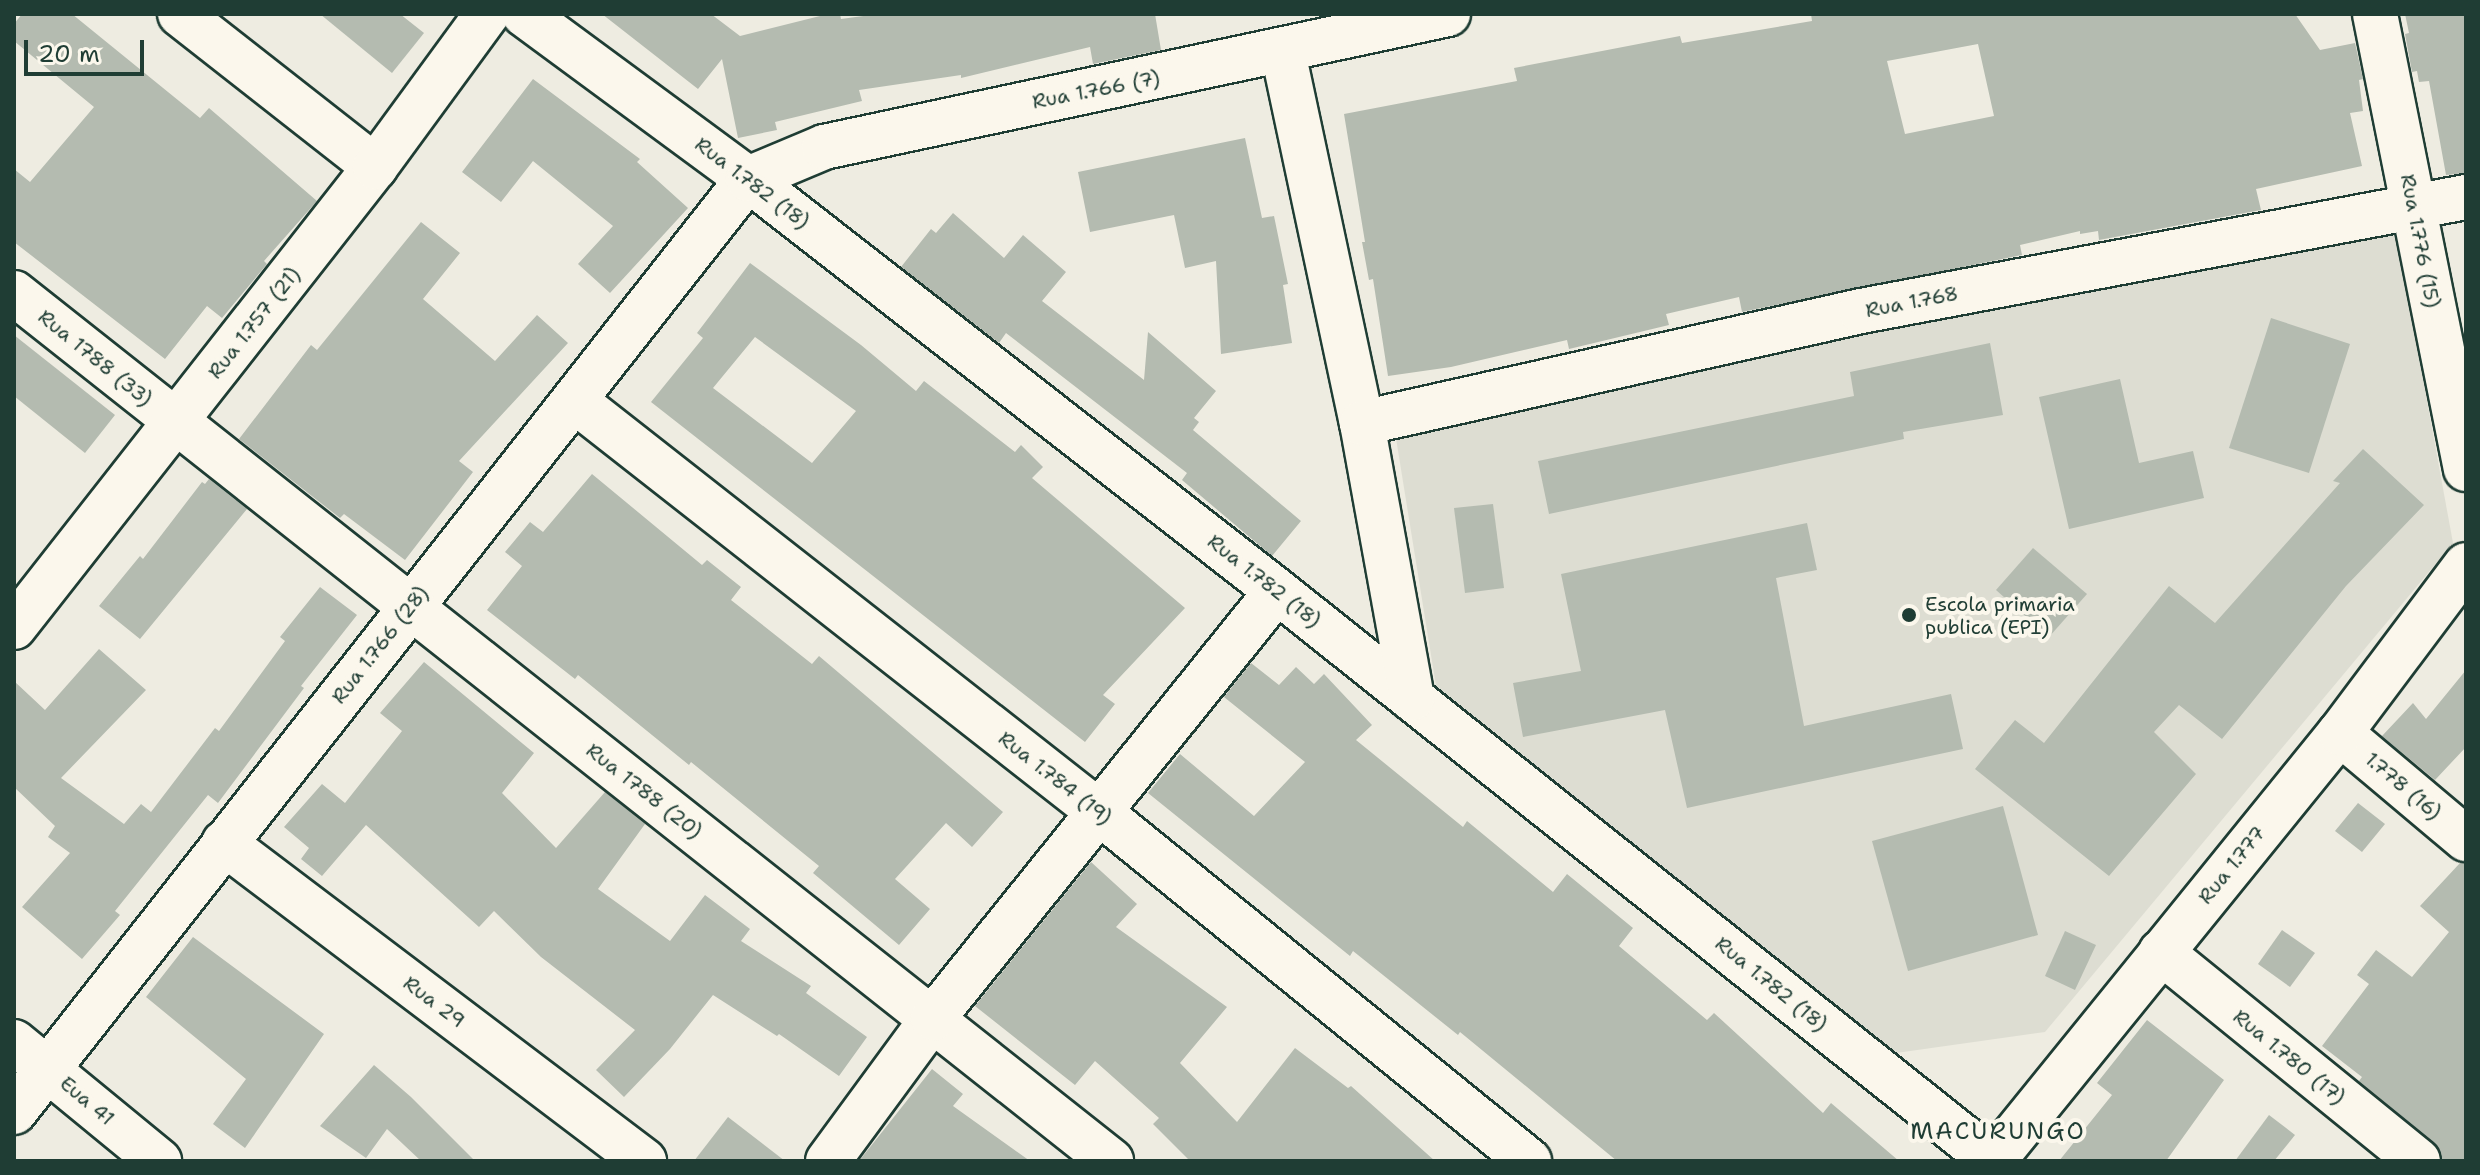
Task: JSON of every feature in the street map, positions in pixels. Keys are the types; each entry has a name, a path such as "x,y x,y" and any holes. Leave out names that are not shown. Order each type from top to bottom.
{"street":[{"path":"180,14 375,167"},
{"name":"Rua 1.757 (21)","path":"14,627 375,167 487,14"},
{"name":"Rua 1.782 (18)","path":"524,14 748,179 1277,591 1993,1161"},
{"name":"Rua 1.766 (7)","path":"748,179 824,147 1283,52 1448,14"},
{"name":"Rua 1.776 (15)","path":"2375,14 2466,469"},
{"path":"1283,52 1362,423 1412,698"},
{"name":"Rua 1.766 (28)","path":"14,1112 31,1055 224,843 748,179"},
{"name":"Rua 1.768","path":"1362,423 1861,311 2466,197"},
{"name":"Rua 1788 (33)","path":"14,293 176,423"},
{"name":"Rua 1.784 (19)","path":"575,401 1099,812 1529,1161"},
{"name":"Rua 1788 (20)","path":"176,423 1111,1161"},
{"name":"Rua 1.777","path":"1993,1161 2340,733 2466,565"},
{"path":"828,1161 933,1018 1277,591"},
{"name":"1.778 (16)","path":"2340,733 2466,839"},
{"name":"Rua 29","path":"224,843 644,1161"},
{"name":"Rua 1.780 (17)","path":"2161,952 2418,1161"},
{"name":"Eua 41","path":"31,1055 159,1161"}],"shaded area":[{"name":"Escola primaria publica (EPI)","path":"2394,221 2453,543 2045,1032 1896,1053 1436,686 1395,432"}],"building":[{"path":"22,14 72,14 200,118 209,108 317,201 264,261 267,264 222,318 207,306 165,359 14,242 14,169 30,182 94,107 14,41 14,24"},
{"path":"320,14 400,14 424,33 392,73"},
{"path":"602,14 711,14 740,36 828,14 840,14 841,19 878,14 1155,14 1161,50 1093,64 1090,47 961,78 961,75 859,90 862,101 775,122 777,130 738,138 722,59 698,89"},
{"path":"1811,14 2295,14 2320,50 2355,43 2363,79 2359,80 2363,111 2350,113 2362,166 2256,189 2261,210 2099,240 2098,231 2080,234 2080,231 2020,245 2022,255 1742,312 1739,297 1666,314 1669,325 1569,349 1567,340 1451,367 1388,376 1373,279 1369,280 1362,242 1365,242 1344,114 1517,81 1514,68 1680,36 1682,43 1812,21","holes":["1978,44 1994,116 1905,134 1887,61"]},
{"path":"2405,14 2466,14 2466,173 2446,175 2429,81 2419,82 2417,71 2412,72"},
{"path":"533,79 640,159 637,162 688,208 610,293 578,264 613,226 533,161 501,202 462,172"},
{"path":"1245,138 1262,218 1274,216 1288,284 1283,285 1292,343 1221,354 1216,261 1185,268 1174,215 1090,232 1078,172"},
{"path":"953,213 1004,258 1023,235 1066,272 1042,301 1144,380 1148,332 1216,391 1194,418 1199,422 1193,430 1301,521 1272,556 1182,480 1187,473 1006,333 999,343 901,267 931,229 936,233"},
{"path":"421,222 460,253 423,299 495,361 537,315 568,343 459,461 473,472 405,560 344,514 340,518 239,439 311,345 317,350"},
{"path":"750,263 861,345 916,391 924,381 1015,452 1021,445 1043,467 1032,478 1185,608 1103,695 1115,704 1085,742 651,402 703,338 697,333","holes":["755,337 856,411 812,463 713,388"]},
{"path":"2271,318 2350,344 2309,473 2229,448"},
{"path":"14,335 115,415 85,453 14,396"},
{"path":"1990,343 2003,415 1903,432 1904,439 1549,514 1538,461 1854,396 1850,372"},
{"path":"2120,379 2139,463 2193,451 2204,498 2069,529 2039,397"},
{"path":"2363,449 2424,505 2346,586 2222,739 2179,705 2154,732 2196,774 2109,876 1975,769 2015,720 2044,743 2169,586 2215,623 2340,483 2333,481"},
{"path":"592,474 702,565 707,560 741,587 731,600 812,664 819,656 1003,812 972,847 946,823 895,879 930,909 899,945 813,873 819,866 691,762 689,765 578,675 575,679 487,610 522,566 505,552 530,522 543,532"},
{"path":"209,479 247,509 140,639 99,606 140,556 143,559 202,482 205,484"},
{"path":"1493,504 1504,588 1465,593 1454,508"},
{"path":"1807,523 1817,570 1776,578 1804,726 1951,694 1963,749 1687,808 1665,710 1523,737 1513,683 1581,671 1561,574"},
{"path":"2033,548 2087,594 2049,637 1996,590"},
{"path":"320,587 357,615 301,686 304,688 218,803 208,795 115,911 120,915 82,959 22,907 70,853 48,837 55,826 14,787 14,681 45,710 99,649 146,690 61,778 124,824 141,804 151,812 215,728 219,731 285,641 280,637"},
{"path":"424,662 534,753 502,793 556,848 605,792 645,824 598,889 670,941 705,895 750,929 741,941 811,986 806,993 867,1037 839,1076 779,1034 777,1036 713,995 670,1049 624,1097 596,1070 635,1030 541,957 494,911 479,927 366,825 322,876 301,859 309,848 284,827 322,784 345,803 402,731 380,713"},
{"path":"1251,663 1279,685 1296,667 1314,684 1324,674 1372,725 1356,740 1463,827 1467,821 1553,892 1567,874 1633,928 1619,946 1707,1020 1714,1013 1823,1113 1831,1103 1899,1161 1617,1161 1460,1032 1458,1035 1353,951 1350,956 1148,793 1180,754 1254,816 1305,762 1224,697"},
{"path":"2466,670 2466,747 2435,780 2382,736 2413,703 2426,719"},
{"path":"2358,803 2385,824 2362,852 2335,831"},
{"path":"2003,806 2038,935 1908,971 1872,841"},
{"path":"1091,862 1137,904 1116,927 1227,1007 1180,1063 1237,1122 1295,1048 1348,1088 1351,1086 1435,1161 1190,1161 1153,1124 1159,1118 1095,1061 1075,1085 975,1006"},
{"path":"2460,863 2466,863 2466,1161 2442,1161 2434,1142 2359,1081 2362,1077 2322,1046 2369,984 2357,975 2376,950 2412,977 2449,932 2420,906"},
{"path":"2282,930 2315,953 2290,987 2258,964"},
{"path":"2065,931 2096,945 2075,990 2045,976"},
{"path":"193,937 324,1034 245,1148 213,1124 246,1079 146,997"},
{"path":"2147,1020 2224,1080 2166,1161 2059,1161 2112,1095 2097,1083"},
{"path":"374,1065 475,1161 421,1161 387,1129 366,1158 320,1126"},
{"path":"932,1069 963,1094 953,1106 1030,1161 859,1161"},
{"path":"2269,1115 2295,1135 2274,1161 2235,1161"},
{"path":"728,1117 785,1161 694,1161"}],"place":[{"name":"Escola primaria publica (EPI)","path":"1909,615"}],"district":[{"name":"MACURUNGO","path":"1998,1132"}]}
